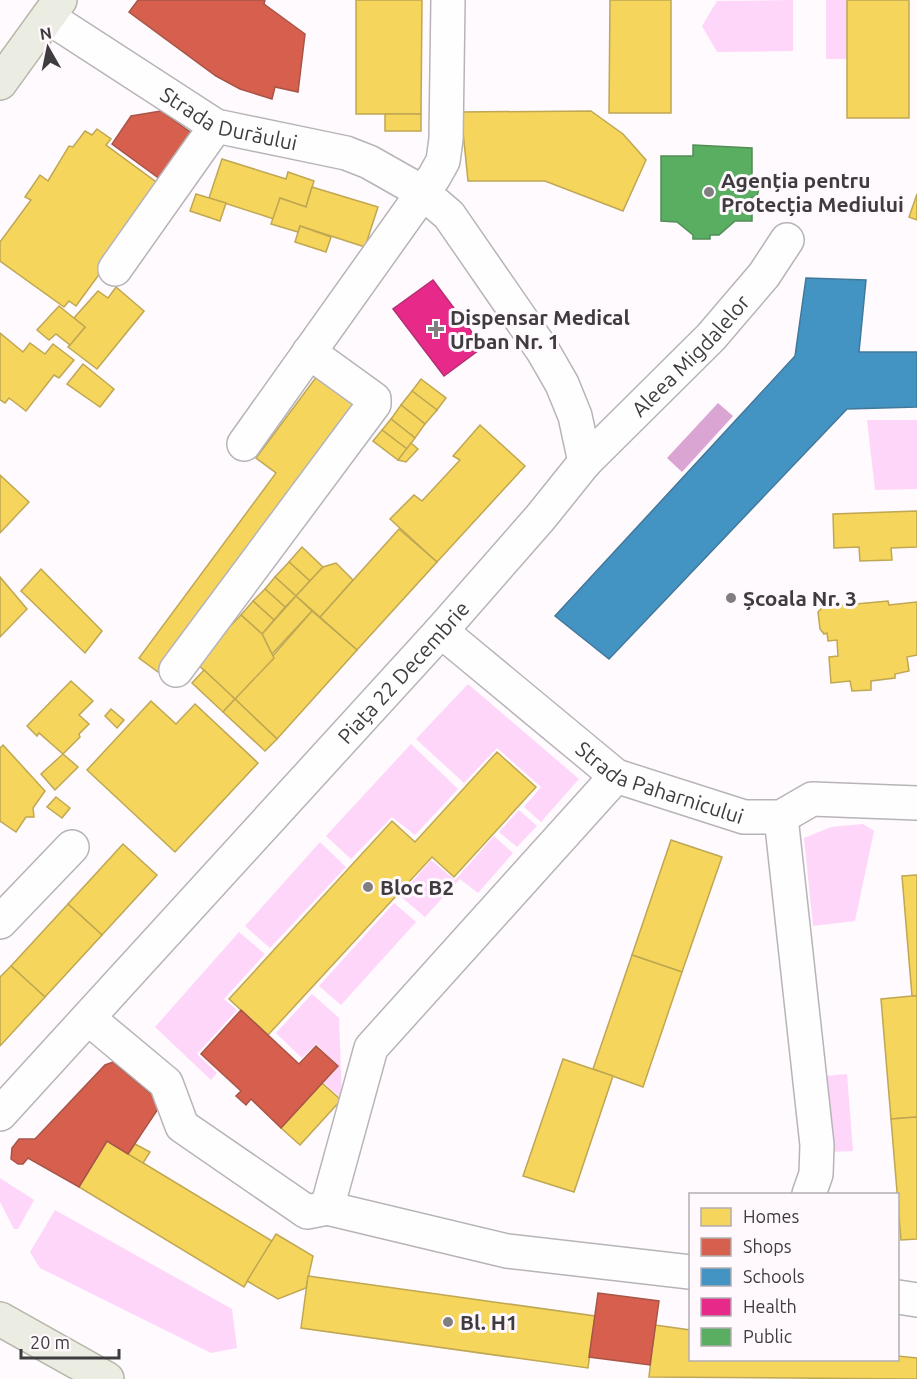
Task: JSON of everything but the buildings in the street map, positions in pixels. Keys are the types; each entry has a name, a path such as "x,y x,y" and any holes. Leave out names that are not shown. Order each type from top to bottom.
{"main road":[{"path":"5,66 54,9"},
{"path":"0,1319 107,1379"},
{"path":"0,1344 70,1379"}],"street":[{"path":"244,444 442,161 446,139 448,0"},
{"name":"Strada Durăului","path":"54,9 216,126 346,153 369,162 422,192"},
{"path":"115,269 216,126"},
{"path":"422,192 449,215 543,351 562,384 575,416 585,462"},
{"name":"Aleea Migdalelor","path":"585,462 711,337 764,275 787,240"},
{"path":"176,670 374,404 374,399 309,352"},
{"name":"Piața 22 Decembrie","path":"0,1114 441,631 540,518 585,462"},
{"name":"Strada Paharnicului","path":"441,631 616,776 744,817 782,817"},
{"path":"327,1208 371,1048 616,776"},
{"path":"809,1193 816,1174 816,1127 782,817 812,799 917,803"},
{"path":"0,922 72,847"},
{"path":"88,1018 166,1083 182,1126 307,1212 327,1208 507,1251 689,1272"},
{"path":"899,1297 917,1300"}],"shaded area":[{"path":"793,0 793,51 717,52 702,26 717,1"},
{"path":"826,0 847,0 847,59 826,59"},
{"path":"718,403 733,416 682,472 667,458"},
{"path":"867,420 917,420 917,489 875,490"},
{"path":"468,684 579,779 541,822 524,807 541,787 497,748 464,783 416,739"},
{"path":"411,744 458,789 415,835 392,817 351,859 326,836"},
{"path":"519,810 537,826 517,847 499,832"},
{"path":"863,824 874,831 855,921 813,926 804,838 831,827"},
{"path":"494,836 513,853 478,893 460,879 425,917 400,896 431,860 455,880"},
{"path":"320,842 346,867 270,948 245,926"},
{"path":"394,903 416,922 341,1005 319,986"},
{"path":"239,932 265,954 224,999 237,1010 197,1054 217,1073 211,1080 155,1027"},
{"path":"312,994 339,1018 342,1099 324,1083 339,1066 316,1044 302,1058 276,1033"},
{"path":"847,1074 853,1151 831,1152 825,1076"},
{"path":"0,1178 34,1200 18,1229 14,1229 0,1202"},
{"path":"55,1210 232,1309 237,1348 211,1353 40,1268 30,1252"}],"place":[{"name":"Agenția pentru Protecția Mediului","path":"709,192"},
{"name":"Dispensar Medical Urban Nr. 1","path":"436,329"},
{"name":"Școala Nr. 3","path":"731,598"},
{"name":"Bloc B2","path":"368,887"},
{"name":"Bl. H1","path":"448,1322"}]}
